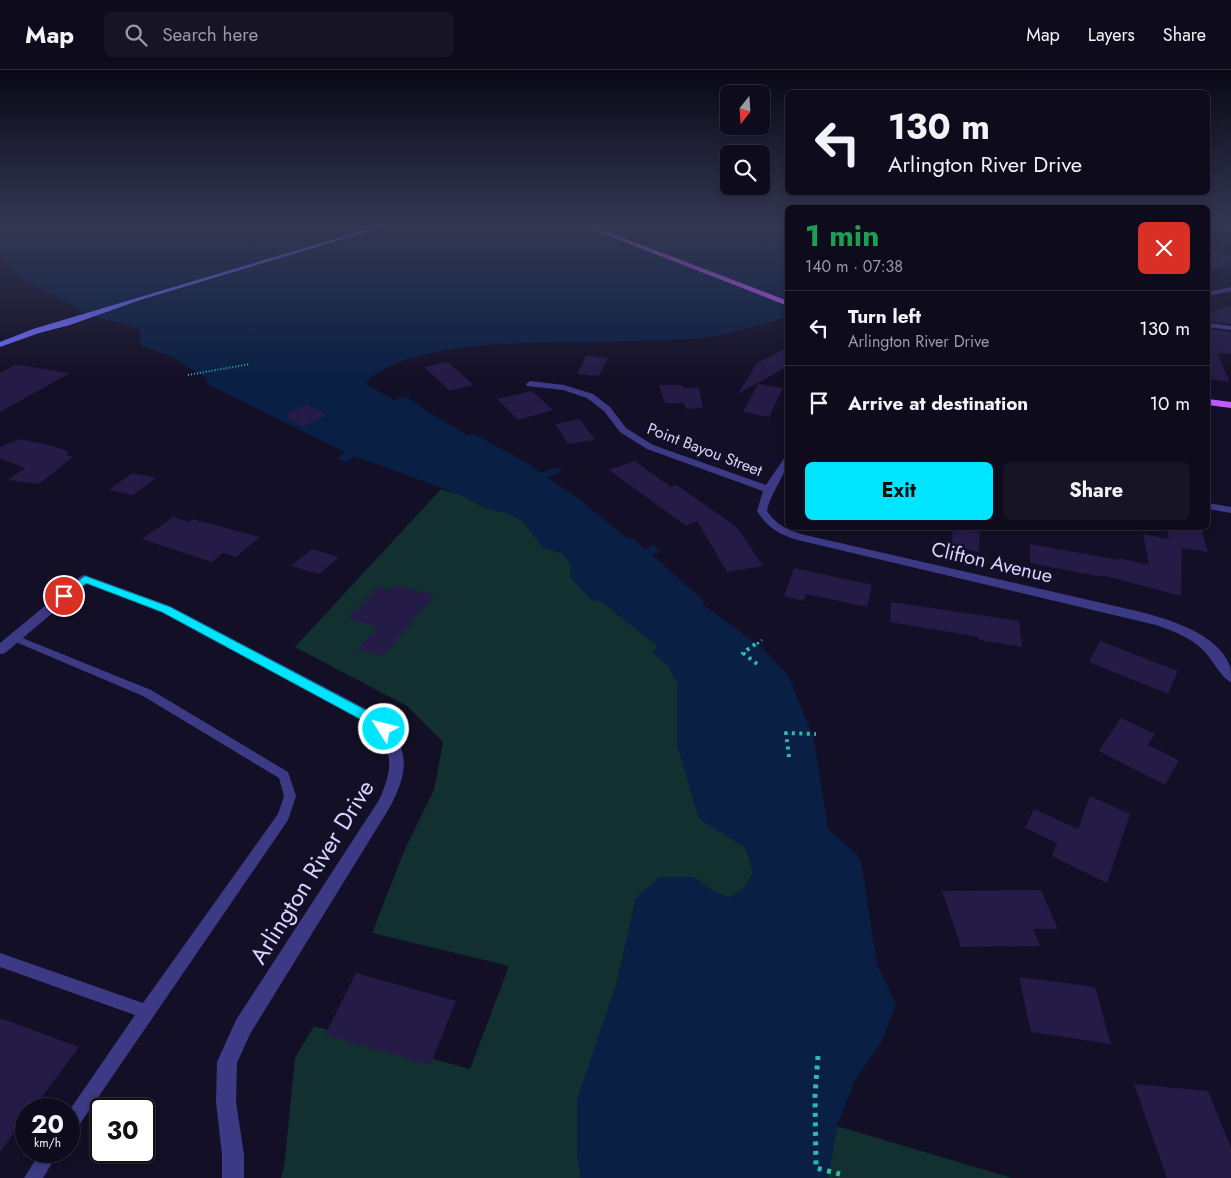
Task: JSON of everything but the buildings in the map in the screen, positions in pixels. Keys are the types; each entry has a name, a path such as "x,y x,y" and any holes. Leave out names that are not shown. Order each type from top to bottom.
{"main road":[{"path":"36,331 66,315 200,275"},
{"path":"0,345 36,331 220,275"},
{"path":"712,275 785,303"},
{"path":"1210,402 1231,405"}],"street":[{"path":"1210,294 1231,289"},
{"path":"1210,325 1231,328"},
{"name":"Point Bayou Street","path":"530,384 564,388 590,396 607,409 623,430 650,447 768,489"},
{"name":"Clifton Avenue","path":"785,464 768,489 763,500 762,511 768,522 781,532 1169,624 1194,635 1214,652 1231,677"},
{"path":"1210,506 1231,510"},
{"name":"Arlington River Drive","path":"0,650 85,579 166,609 358,712 384,729 395,746 398,762 397,770 394,784 385,803 243,1027 227,1062 226,1102 233,1155 233,1178"}],"lane":[{"path":"15,638 147,693 284,775 290,796 284,816 80,1109"},
{"path":"0,960 146,1012"},
{"path":"33,1178 43,1163"}],"path":[{"path":"188,375 250,364"},
{"path":"757,664 743,653 762,640"},
{"path":"789,757 786,733 816,734"},
{"path":"818,1056 815,1095 816,1168 840,1174"}],"green space":[{"path":"441,489 464,496 484,508 504,512 522,520 543,547 563,554 602,602 658,646 653,653 668,665 677,682 677,743 699,818 746,848 753,873 745,887 729,898 710,889 693,877 636,898 577,1157 581,1178 281,1178 284,1168 295,1058 314,1026 470,1069 509,966 372,933 405,849 434,790 443,742 407,706 295,647"},
{"path":"837,1126 1012,1178 828,1178"}],"water":[{"path":"18,275 785,275 785,317 730,333 701,338 503,344 439,351 410,358 386,368 367,382 370,386 393,400 406,397 469,436 474,434 529,464 541,473 557,467 563,471 547,477 580,500 627,538 633,538 645,549 653,545 661,551 652,555 704,601 702,604 761,647 788,675 814,739 828,829 857,855 861,861 877,964 896,1004 881,1043 855,1080 837,1126 828,1178 581,1178 577,1157 577,1099 617,982 636,898 659,877 693,877 710,889 729,898 745,887 753,873 746,848 699,819 677,743 677,682 668,665 653,653 658,646 602,602 591,600 570,577 571,566 563,554 543,548 522,520 504,512 484,508 464,496 354,456 346,463 338,459 345,452 207,384 206,378 172,357 141,345 139,341 140,330 122,323 95,318 22,279"}],"route":[{"path":"64,596 85,579 166,609 367,716 384,729"}]}
